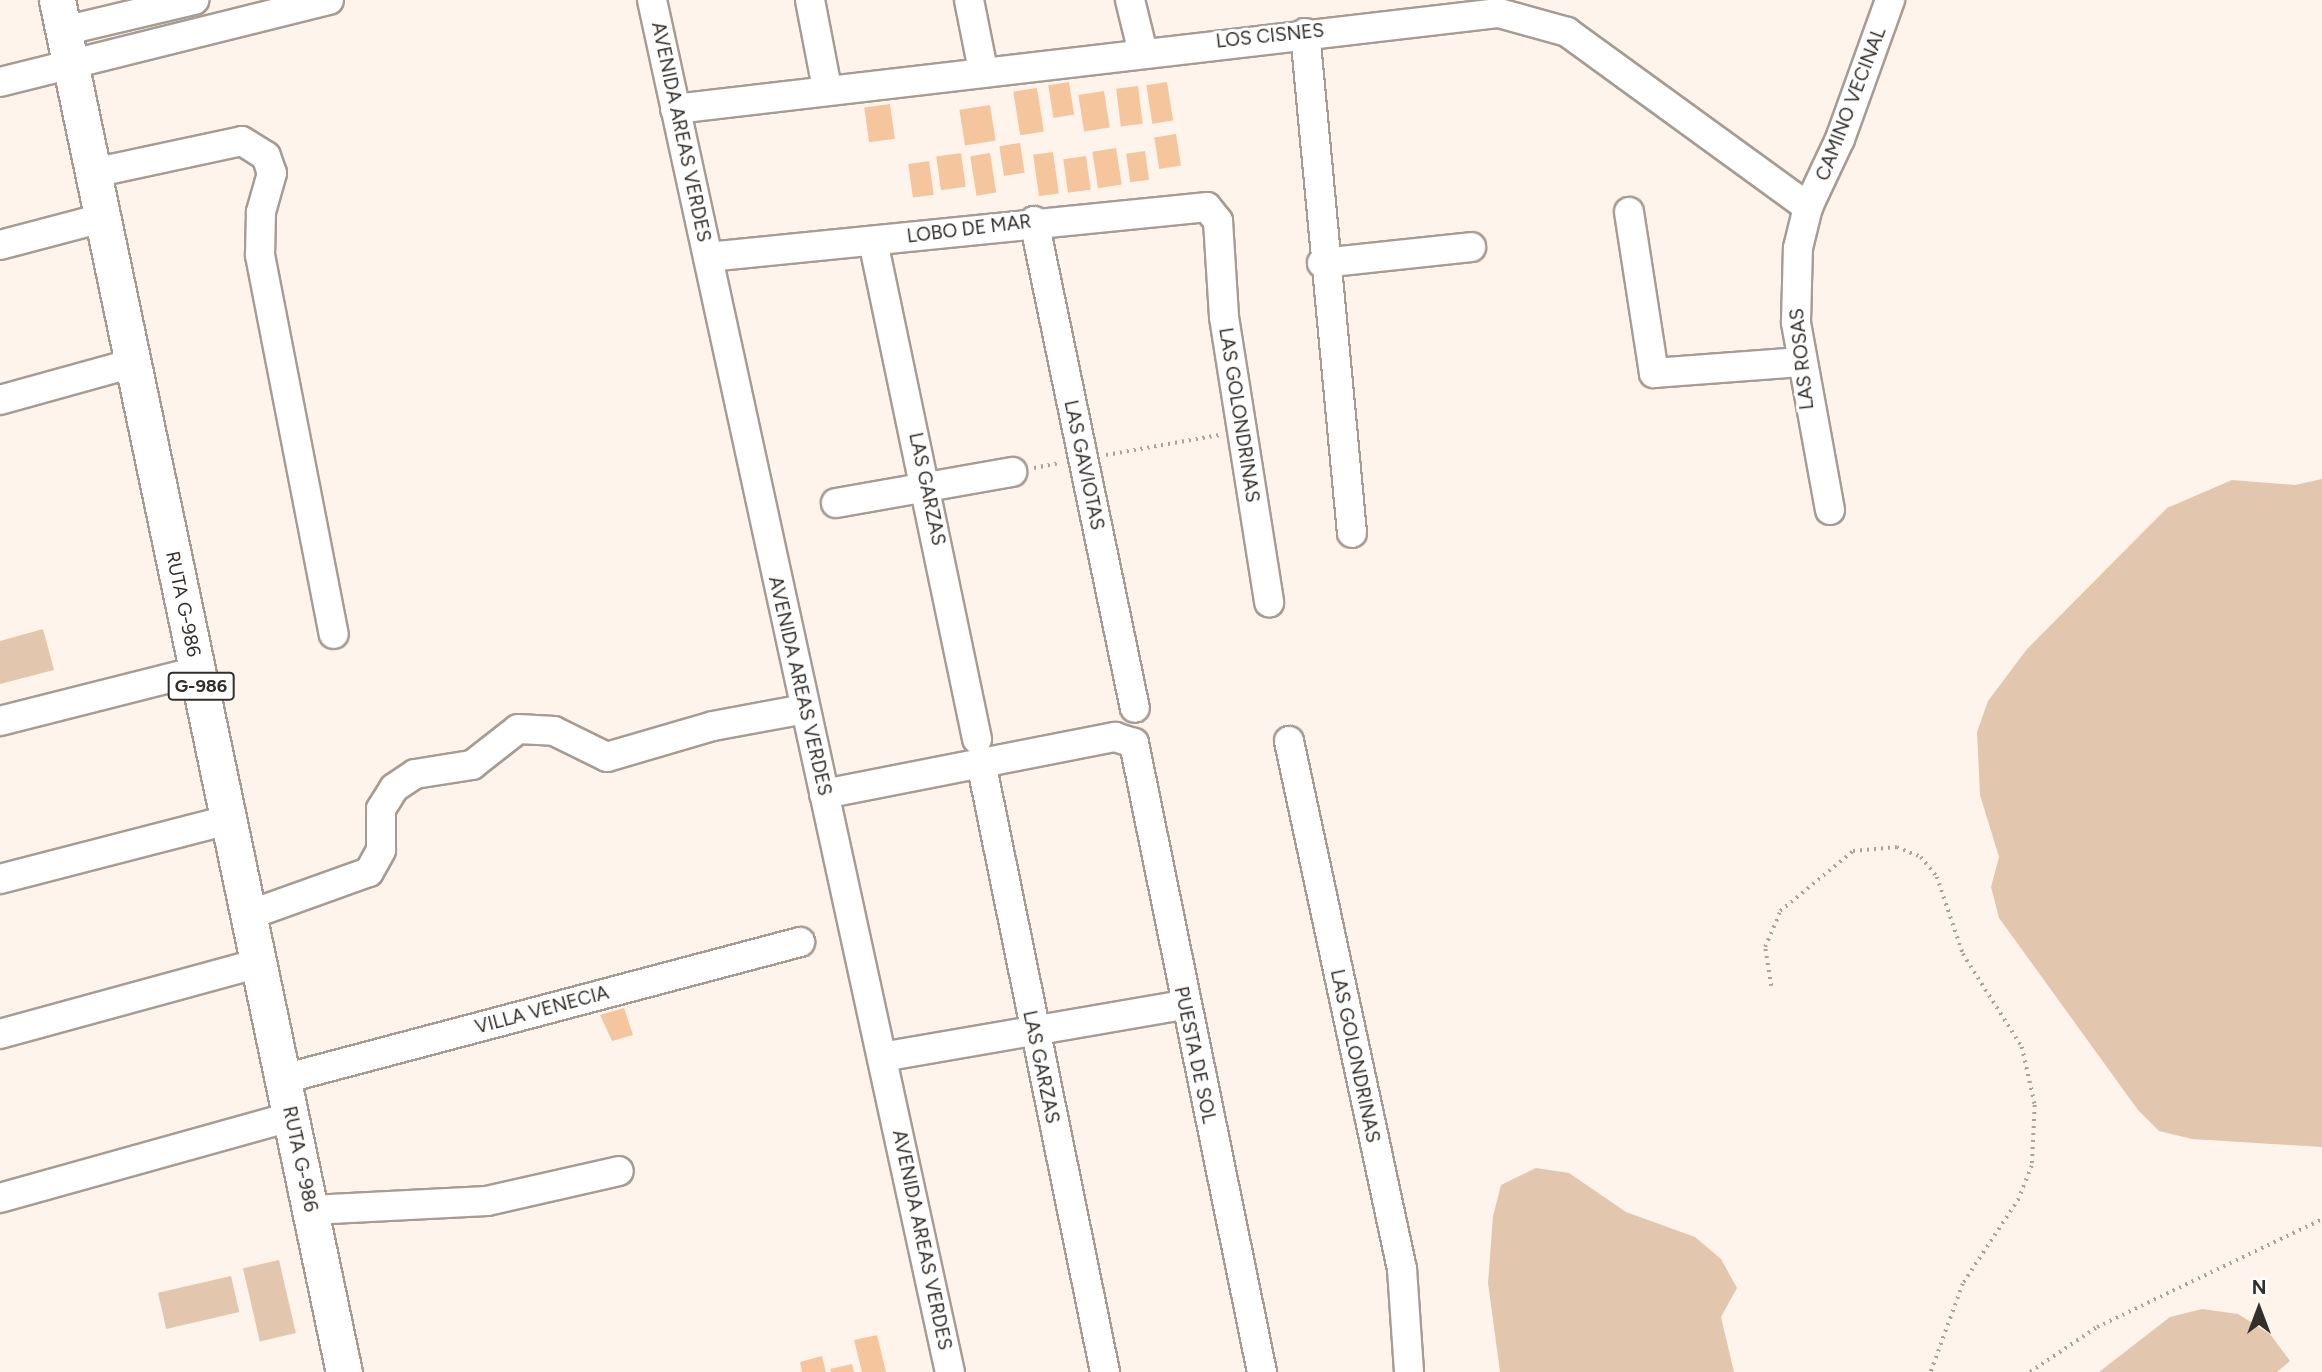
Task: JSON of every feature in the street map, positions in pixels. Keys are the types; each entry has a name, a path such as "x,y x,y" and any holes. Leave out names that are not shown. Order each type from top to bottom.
{"main road":[{"name":"RUTA G-986","path":"63,31 311,1210 341,1372"}],"street":[{"path":"0,82 63,31 194,0"},
{"path":"63,31 329,0"},
{"name":"AVENIDA AREAS VERDES","path":"653,0 950,1372"},
{"path":"810,0 827,88"},
{"path":"969,0 983,70"},
{"path":"1130,0 1142,50"},
{"name":"CAMINO VECINAL","path":"1808,207 1840,139 1890,0"},
{"name":"LOS CISNES","path":"675,108 1142,50 1481,12 1536,19 1595,50 1808,207"},
{"path":"1305,33 1322,263 1352,533"},
{"path":"93,173 242,141 266,156 272,173 261,212 260,255 334,634"},
{"name":"LOBO DE MAR","path":"708,257 1201,205 1212,211 1218,227"},
{"name":"LAS ROSAS","path":"1808,207 1795,273 1801,362 1830,510"},
{"path":"1629,212 1654,373 1801,362"},
{"path":"0,245 102,218"},
{"name":"LAS GAVIOTAS","path":"1034,221 1135,708"},
{"name":"LAS GOLONDRINAS","path":"1218,227 1224,317 1269,602"},
{"name":"LAS GARZAS","path":"873,241 927,487 1033,1031 1105,1372"},
{"path":"1322,263 1471,247"},
{"path":"0,400 133,363"},
{"path":"836,503 1012,472"},
{"path":"0,721 198,671"},
{"path":"249,915 369,872 381,850 381,808 394,788 415,774 472,765 517,729 554,731 607,757 713,726 805,709"},
{"name":"PUESTA DE SOL","path":"979,750 1129,738 1136,748 1184,1005 1262,1372"},
{"name":"LAS GOLONDRINAS","path":"1289,741 1402,1269 1409,1372"},
{"path":"824,794 979,750"},
{"path":"0,879 228,820"},
{"name":"VILLA VENECIA","path":"283,1079 800,942"},
{"path":"0,1034 259,963"},
{"path":"882,1057 1184,1005"},
{"path":"0,1198 291,1117"},
{"path":"311,1210 487,1201 619,1171"}],"path":[{"path":"1012,472 1242,431"},
{"path":"1771,986 1765,947 1780,911 1853,851 1897,847 1921,857 1937,877 1963,954 2022,1047 2035,1105 2032,1166 2019,1199 1964,1284 1931,1372"},
{"path":"2030,1372 2097,1327 2322,1219"}],"shaded area":[{"path":"2322,479 2322,1147 2192,1139 2159,1131 2138,1110 1999,918 1991,887 1999,857 1980,795 1977,732 1988,701 2027,649 2167,508 2232,480 2295,485"},
{"path":"43,629 54,670 0,684 0,641"},
{"path":"1536,1168 1569,1173 1626,1212 1695,1237 1721,1259 1737,1288 1721,1317 1734,1372 1500,1372 1488,1283 1493,1216 1501,1185"},
{"path":"279,1260 296,1333 260,1341 243,1268"},
{"path":"231,1276 239,1312 166,1329 158,1293"},
{"path":"2202,1309 2238,1314 2270,1334 2290,1361 2277,1372 2099,1372 2170,1317"}],"building":[{"path":"1069,82 1074,115 1053,118 1048,85"},
{"path":"1167,82 1173,121 1152,124 1146,85"},
{"path":"1138,86 1143,124 1121,126 1116,89"},
{"path":"1037,88 1044,131 1020,135 1013,92"},
{"path":"1104,91 1110,128 1084,132 1078,95"},
{"path":"890,104 895,139 869,142 864,108"},
{"path":"990,105 996,141 965,145 959,110"},
{"path":"1176,134 1181,166 1159,169 1154,137"},
{"path":"1020,143 1025,173 1004,176 999,146"},
{"path":"1116,148 1122,185 1098,188 1092,152"},
{"path":"1145,151 1149,180 1130,182 1126,154"},
{"path":"1053,152 1059,194 1039,196 1033,155"},
{"path":"961,153 966,187 941,190 936,156"},
{"path":"990,153 996,193 977,196 970,156"},
{"path":"1086,156 1091,190 1068,193 1063,159"},
{"path":"929,161 934,195 913,198 908,164"},
{"path":"624,1008 633,1035 612,1041 600,1015"},
{"path":"877,1335 886,1372 862,1372 854,1340"},
{"path":"822,1356 826,1372 802,1372 800,1362"},
{"path":"852,1364 854,1372 831,1372 830,1369"}]}
